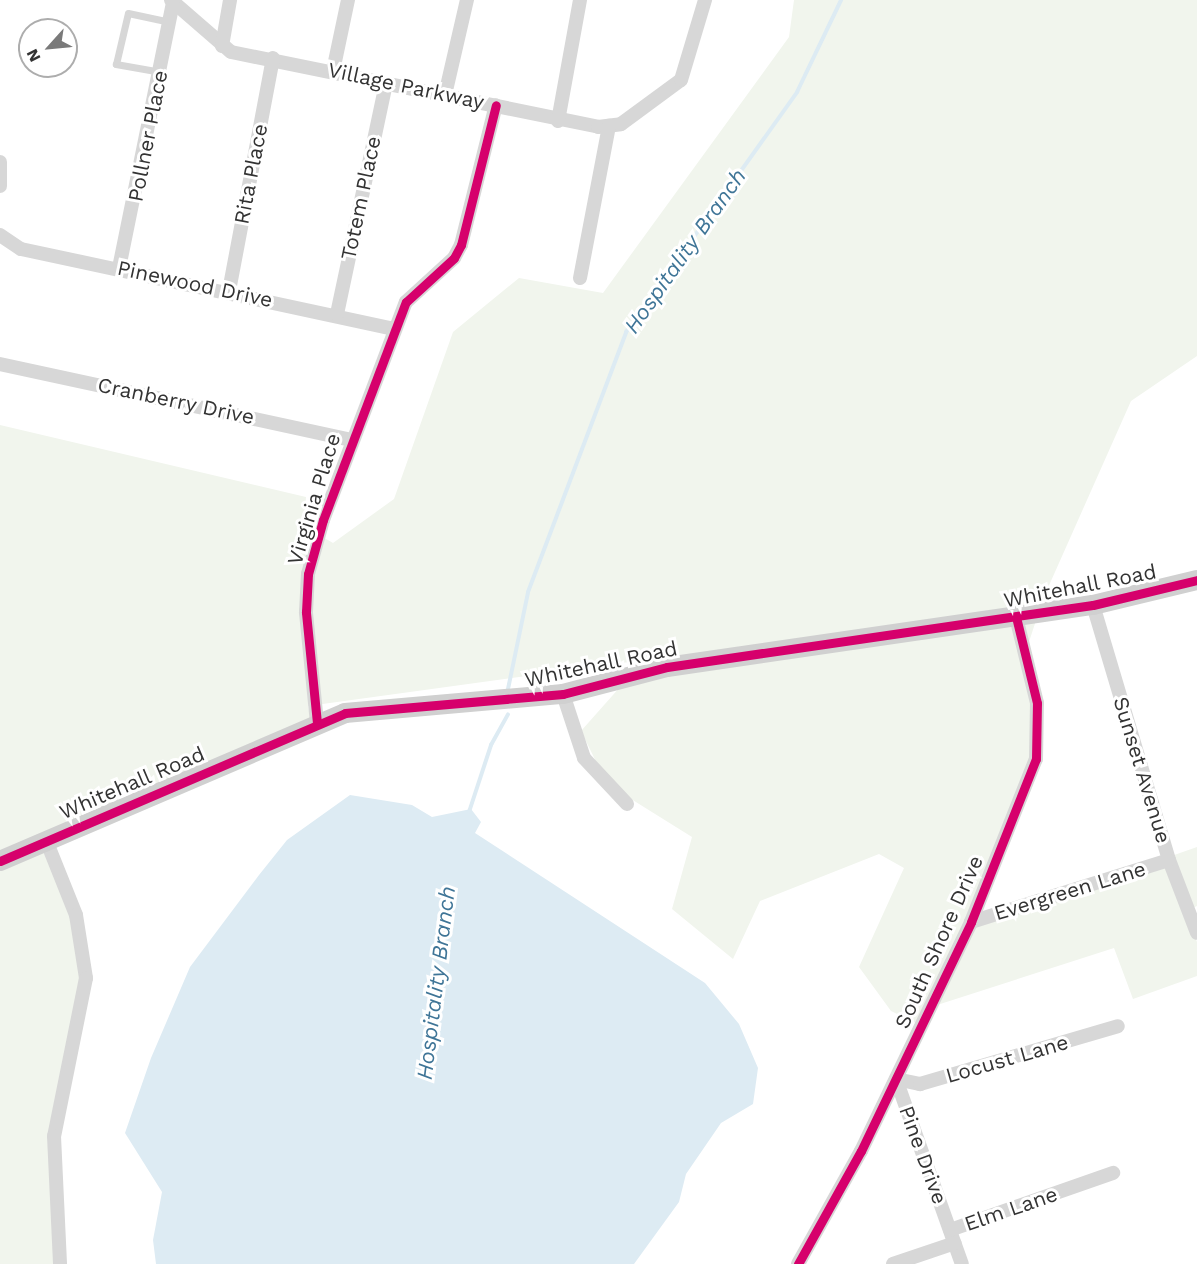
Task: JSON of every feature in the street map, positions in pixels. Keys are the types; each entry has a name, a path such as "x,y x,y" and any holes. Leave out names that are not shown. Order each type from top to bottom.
{"street":[{"path":"222,46 230,0"},
{"path":"333,70 348,0"},
{"path":"445,95 467,0"},
{"path":"558,121 580,0"},
{"path":"580,278 609,126 621,124 681,80 705,0"},
{"name":"Village Parkway","path":"172,2 222,46 496,105 558,121 609,126"},
{"name":"Pollner Place","path":"119,268 161,72 172,2"},
{"name":"Rita Place","path":"229,291 273,58"},
{"name":"Totem Place","path":"337,314 386,83"},
{"name":"Virginia Place","path":"317,723 306,612 308,574 351,440 406,302 454,258 461,245 496,105"},
{"path":"0,162 1,182"},
{"name":"Pinewood Drive","path":"0,235 21,249 337,314 394,329"},
{"name":"Cranberry Drive","path":"0,364 351,440"},
{"name":"Whitehall Road","path":"0,861 317,723 345,714 563,694 667,667 1093,605 1197,580"},
{"name":"Sunset Avenue","path":"1093,605 1169,860 1197,933"},
{"name":"South Shore Drive","path":"798,1264 896,1079 971,922 1040,736 1016,617"},
{"path":"563,694 584,758 627,804"},
{"path":"46,840 76,915 86,978 54,1136 60,1264"},
{"name":"Evergreen Lane","path":"971,922 1169,860"},
{"name":"Locust Lane","path":"896,1079 920,1084 1118,1026"},
{"name":"Pine Drive","path":"896,1079 962,1264"},
{"name":"Elm Lane","path":"892,1264 952,1237 1113,1173"}],"lane":[{"path":"161,72 116,64 128,13 170,22"}],"shaded area":[{"path":"794,0 1197,0 1197,356 1131,401 1043,599 1027,648 1036,760 972,926 1197,847 1197,906 1186,911 1197,942 1197,976 1133,999 1114,948 934,1006 924,1027 891,1011 859,967 904,868 879,854 760,901 733,959 672,909 692,837 607,784 581,731 644,660 308,706 313,732 48,850 91,977 56,1117 63,1264 0,1264 0,425 306,497 304,526 333,543 394,499 453,332 519,278 603,293 789,37"}],"water":[{"path":"350,795 412,805 432,817 471,809 481,822 475,833 705,983 739,1024 758,1068 753,1104 721,1123 686,1174 679,1202 634,1264 156,1264 153,1240 162,1192 125,1133 151,1058 190,967 259,875 287,840"}],"waterway":[{"name":"Hospitality Branch","path":"508,689 528,592 626,332 797,92 841,0"},
{"name":"Hospitality Branch","path":"469,812 491,745 508,714"}],"cycle path":[{"path":"317,723 306,612 308,574 323,520 406,302 454,258 461,245 496,105"},
{"path":"0,861 345,713 563,694 667,667 1093,605 1197,580"},
{"path":"798,1264 861,1151 971,922 1036,759 1037,703 1016,617"}]}
